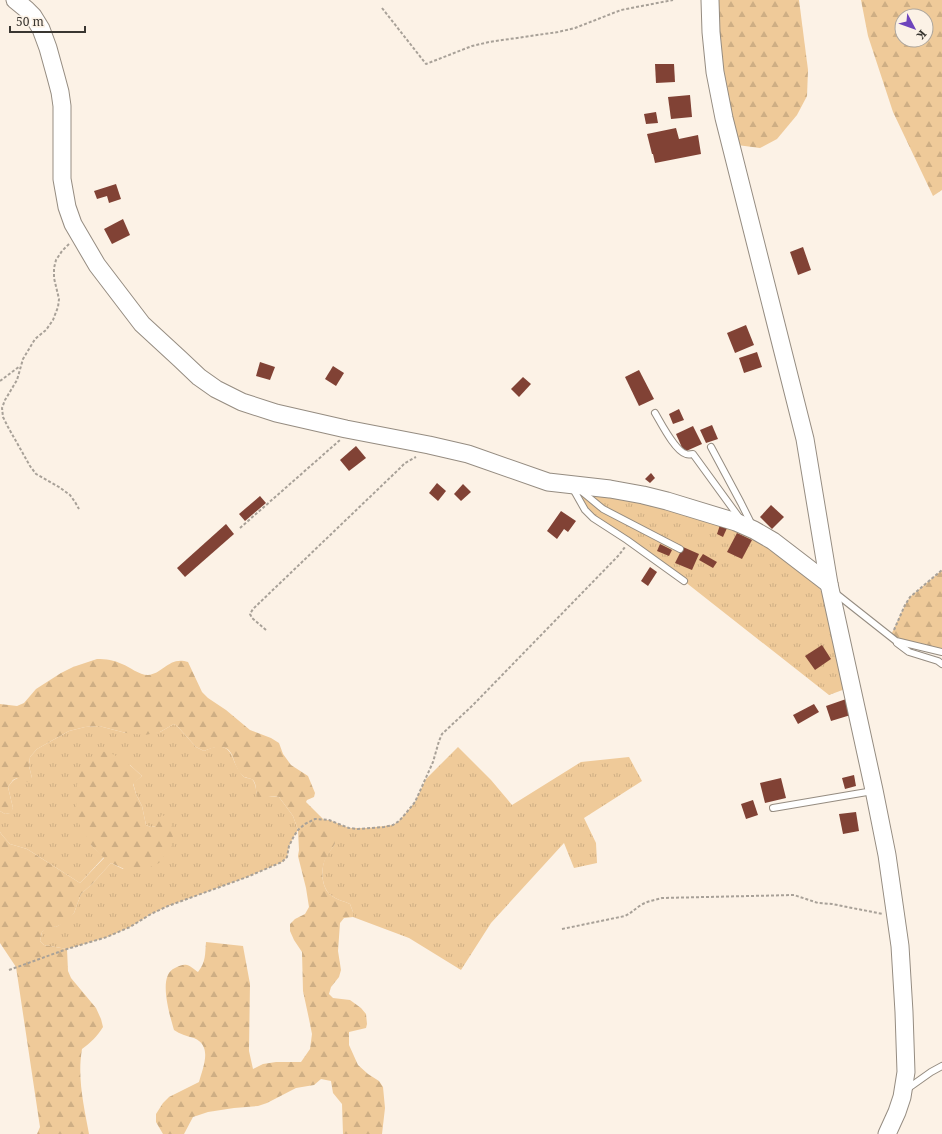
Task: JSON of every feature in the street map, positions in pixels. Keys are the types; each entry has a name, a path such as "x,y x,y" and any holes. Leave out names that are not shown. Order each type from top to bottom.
{"street":[{"path":"16,0 33,16 41,29 48,48 60,92 62,106 62,179 67,207 73,224 101,270 142,324 199,377 234,399 256,408 471,455 548,482 610,489 667,501 736,522 773,541 830,586"},
{"path":"710,0 711,32 724,118 805,439 830,586 887,855 900,946 906,1072 903,1092 897,1112 887,1134"}],"lane":[{"path":"655,413 675,445 686,454 693,454 750,528"},
{"path":"711,447 741,503 750,528"},
{"path":"573,485 585,510 589,514 684,581"},
{"path":"573,485 603,509 680,549"},
{"path":"830,586 909,652 942,664"},
{"path":"890,637 901,643 942,652"},
{"path":"773,808 874,790"},
{"path":"903,1092 942,1066"}],"path":[{"path":"382,8 426,64 472,46 489,42 558,32 575,28 621,10 673,0"},
{"path":"79,510 70,495 36,474 3,417 2,408 17,380 23,359 35,339 46,330 53,320 58,307 54,278 56,260 70,243 80,237"},
{"path":"0,381 21,365"},
{"path":"240,528 352,430"},
{"path":"266,630 252,618 250,614 253,609 397,471 414,458 421,455"},
{"path":"9,970 107,937 130,927 151,914 168,906 247,877 282,862 287,857 289,846 298,830 305,824 315,819 329,820 349,828 358,829 384,827 393,825 399,821 415,802 433,762 442,734 474,705 614,561 625,548 627,540"},
{"path":"890,637 910,597 942,570"},
{"path":"562,928 625,916 651,900 662,898 794,895 818,903 832,904 896,917"}],"green space":[{"path":"718,0 799,0 808,70 807,96 797,115 777,139 760,148 737,145 721,53"},
{"path":"861,0 942,0 942,190 933,196 893,112 868,36"},
{"path":"600,492 715,521 766,544 817,584 822,593 848,688 829,695 684,581 600,523 577,495"},
{"path":"942,570 942,652 890,637 910,597"},
{"path":"97,659 125,665 145,675 158,672 176,661 188,662 202,692 208,698 226,710 250,730 271,738 279,743 283,754 291,765 308,776 315,793 314,797 306,802 333,829 335,844 324,862 322,873 324,884 328,893 336,899 350,904 353,912 353,917 344,918 340,923 338,951 341,970 339,977 331,987 329,994 333,998 350,1000 361,1008 366,1014 366,1028 349,1032 349,1045 358,1065 379,1081 383,1087 385,1108 382,1134 343,1134 342,1104 333,1093 331,1081 321,1079 314,1085 296,1088 258,1106 208,1112 193,1117 184,1134 163,1134 156,1122 156,1114 169,1097 199,1082 205,1057 205,1051 200,1042 174,1030 166,996 167,979 170,972 175,968 186,965 198,972 204,961 206,942 243,946 250,984 249,1051 253,1069 263,1064 276,1062 301,1062 310,1049 312,1034 303,991 302,952 290,931 290,924 295,919 305,914 309,907 298,856 298,830 293,816 279,797 271,796 258,798 256,786 253,780 244,777 240,773 230,751 220,747 211,748 204,751 196,747 174,724 160,732 145,735 126,733 99,726 85,727 69,731 37,749 30,757 29,766 32,778 30,783 17,778 13,780 8,787 13,808 11,813 5,814 0,811 0,704 17,706 24,703 36,689 61,673 73,667"},
{"path":"174,724 196,747 204,751 217,747 223,747 228,750 242,775 253,780 257,795 279,797 293,816 298,830 289,846 287,857 282,862 247,877 168,906 151,914 130,927 107,937 67,949 44,945 40,941 42,932 45,928 58,926 74,913 81,894 111,863 123,869 156,826 151,827 146,825 142,806 136,794 133,783 142,776 130,765 91,845 104,857 80,883 27,849 10,844 2,835 0,832 0,811 5,814 10,813 13,808 8,787 18,778 32,778 29,766 30,757 37,749 69,731 85,727 99,726 126,733 160,732"},
{"path":"458,747 491,780 512,805 581,762 629,757 642,781 584,818 596,843 597,863 574,868 564,843 491,923 461,970 409,938 353,917 350,904 336,899 328,893 322,872 326,857 335,844 323,820 329,820 349,828 368,828 393,825 399,821 415,802 426,779"},
{"path":"100,751 117,756 142,776 133,784 142,806 146,825 151,827 156,826 162,814 171,824 173,838 171,847 159,863 148,868 133,873 111,863 81,894 74,913 66,922 58,926 45,929 42,932 40,941 44,945 67,949 68,971 71,978 96,1008 103,1027 93,1040 82,1049 80,1071 83,1102 89,1134 37,1134 40,1127 16,967 0,943 0,832 10,844 27,849 80,883 104,858 91,845 80,826 76,809 77,785 81,767 88,759"}],"building":[{"path":"655,64 674,64 675,82 656,83"},
{"path":"690,95 692,117 671,119 668,97"},
{"path":"656,112 658,123 646,124 644,114"},
{"path":"676,128 679,139 698,135 701,154 655,163 647,134"},
{"path":"116,184 121,199 109,203 107,196 97,199 94,191"},
{"path":"123,219 130,235 112,244 104,229"},
{"path":"803,247 811,270 798,275 790,252"},
{"path":"746,325 754,345 735,353 727,333"},
{"path":"757,352 762,367 744,373 739,358"},
{"path":"260,362 275,367 270,380 256,376"},
{"path":"333,366 344,373 336,386 325,379"},
{"path":"639,370 654,399 639,406 625,377"},
{"path":"523,377 531,384 519,397 511,389"},
{"path":"679,409 684,420 673,424 669,414"},
{"path":"712,425 718,439 706,443 700,430"},
{"path":"693,426 702,444 684,452 676,434"},
{"path":"356,446 366,458 349,471 340,460"},
{"path":"651,473 655,478 650,483 645,479"},
{"path":"437,483 446,491 438,501 429,493"},
{"path":"463,484 471,492 461,501 454,494"},
{"path":"260,496 266,503 245,521 239,514"},
{"path":"771,505 784,517 772,529 760,517"},
{"path":"561,511 576,521 568,532 564,529 557,539 547,531"},
{"path":"226,524 234,534 185,577 177,568"},
{"path":"720,525 727,528 723,537 717,534"},
{"path":"737,533 752,540 742,559 727,552"},
{"path":"660,544 672,550 669,556 657,551"},
{"path":"683,547 699,554 692,570 675,563"},
{"path":"703,554 717,562 713,568 699,560"},
{"path":"650,567 657,572 648,586 641,581"},
{"path":"822,645 831,659 815,670 805,656"},
{"path":"849,698 854,714 831,721 826,706"},
{"path":"814,704 819,712 798,724 793,715"},
{"path":"854,775 856,786 845,789 842,778"},
{"path":"781,778 786,798 765,803 760,783"},
{"path":"753,800 758,815 746,819 741,804"},
{"path":"856,812 859,831 843,834 839,814"}]}
